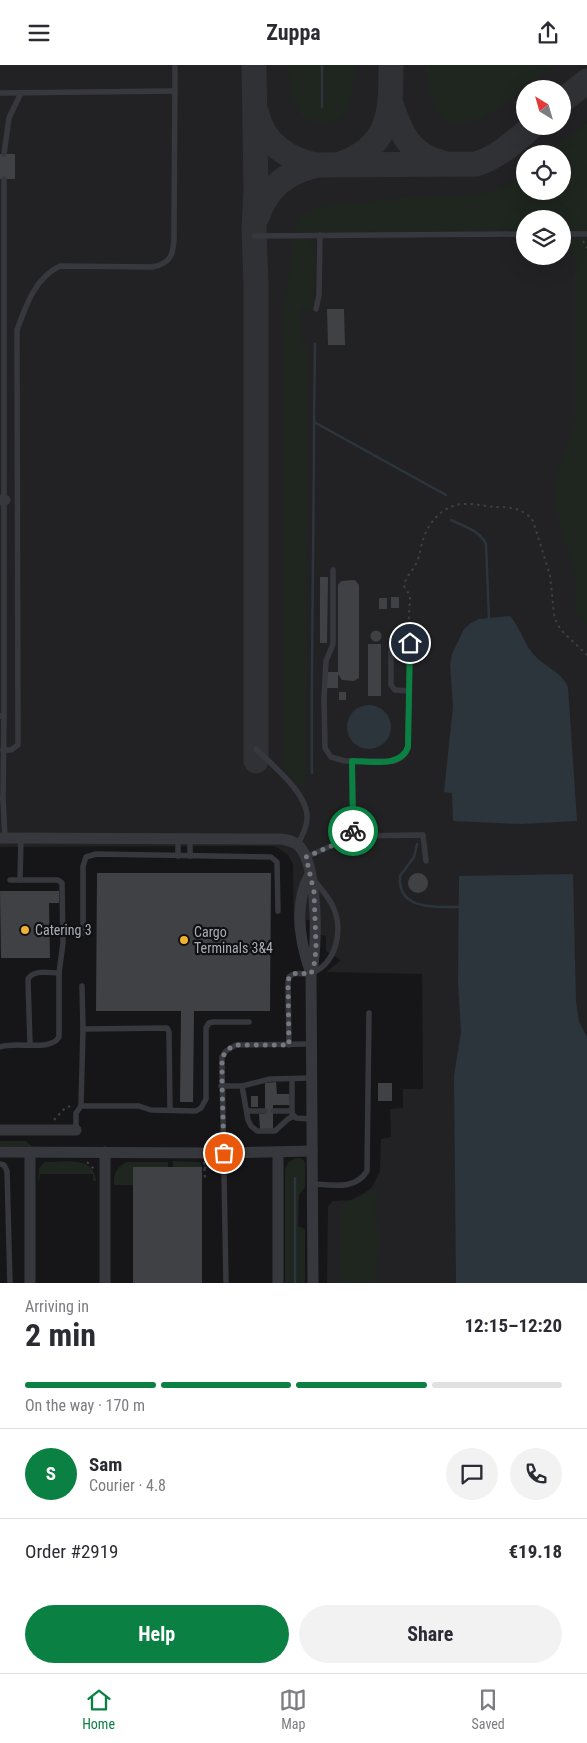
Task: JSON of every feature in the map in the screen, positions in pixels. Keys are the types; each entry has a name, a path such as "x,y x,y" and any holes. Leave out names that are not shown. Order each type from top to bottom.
{"street":[{"path":"2,838 281,839 298,845 306,857 310,874 304,885 302,895 300,929 303,949 311,974 312,1151 314,1183 313,1283"},
{"path":"0,1130 76,1129"},
{"path":"0,1152 106,1152 224,1159 278,1152 312,1151"},
{"path":"30,1152 30,1283"},
{"path":"105,1283 106,1152"},
{"path":"278,1152 278,1283"}],"lane":[{"path":"3,750 15,748 18,745 18,330 34,289 40,280 51,270 60,266 160,266 172,255 174,235 175,65"},
{"path":"0,93 175,91"},
{"path":"4,154 10,118 21,93"},
{"path":"2,838 2,316 4,302 2,264 4,179"},
{"path":"571,234 587,234"},
{"path":"255,235 516,235"},
{"path":"316,309 319,295 320,235"},
{"path":"0,293 4,302"},
{"path":"333,570 333,644 326,661 324,743 328,753 332,757 345,761 394,761 404,756 408,741 410,643 408,639 398,637 391,644 391,685 395,690 409,691"},
{"path":"256,749 295,789 305,805 308,821 298,845"},
{"path":"352,761 354,836"},
{"path":"306,857 354,836 423,835 426,861"},
{"path":"20,880 21,838"},
{"path":"178,856 184,838"},
{"path":"184,838 190,856"},
{"path":"83,933 83,866 86,857 96,854 271,857 277,862 278,911"},
{"path":"289,1045 289,977 296,973 311,974 326,963 333,955 337,941 334,908 310,874"},
{"path":"0,1047 30,1044 51,1045 59,1037 59,973 63,943 62,883 58,880 10,880"},
{"path":"30,1044 28,979 31,974 36,973 59,973"},
{"path":"76,1129 76,1113 80,1106 83,1029 82,986"},
{"path":"314,1183 350,1184 362,1179 367,1171 368,1013"},
{"path":"80,1106 196,1111 204,1104 206,1028 209,1023 213,1022 250,1021"},
{"path":"83,1029 167,1029 169,1031 170,1110"},
{"path":"226,1283 222,1057 230,1048 236,1045 312,1044"},
{"path":"222,1085 242,1086 270,1079 312,1078"},
{"path":"242,1086 250,1123 257,1131 275,1131 293,1113 292,1079"},
{"path":"247,1111 265,1111"},
{"path":"273,1111 293,1113 312,1119"},
{"path":"0,1164 4,1165 7,1171 10,1283"}],"path":[{"path":"408,639 410,598 404,586 405,580 418,561 423,539 432,522 446,510 456,505 508,507 524,512 533,521 550,575 554,614 557,624 587,655"},
{"path":"48,1123 58,1117 68,1106 80,1106"},
{"path":"204,1168 224,1159"},
{"path":"84,1161 91,1165 97,1174"},
{"path":"202,1161 204,1163 205,1180"}],"shaded area":[{"path":"0,65 587,65 587,1283 327,1283 328,1206 333,1201 351,1200 372,1187 380,1171 381,1139 391,1137 390,1109 403,1108 403,1089 423,1089 422,974 326,972 341,960 326,951 326,936 320,935 320,920 306,920 306,929 294,929 293,864 288,855 274,846 0,847"},
{"path":"287,65 356,65 350,102 337,120 327,123 315,123 307,120 300,114 292,96"},
{"path":"425,65 554,65 535,80 516,80 516,95 499,108 466,123 451,123 440,116 434,106"},
{"path":"587,122 587,231 571,231 571,210 516,210 516,231 293,232 298,221 306,212 321,207 402,197 474,196 501,188 516,180 516,200 571,200 571,145 559,145"},
{"path":"294,238 307,239 311,242 313,249 313,303 310,309 300,310 301,347 308,347 305,790 284,770 284,310"},
{"path":"571,238 587,238 587,623 578,615 575,609 575,574 556,510 555,499 558,471 575,420 575,257 571,249"},
{"path":"510,616 533,653 541,662 558,674 568,687 577,821 521,824 453,821 452,793 444,792 453,707 450,665 452,654 464,629 471,623 479,619"},
{"path":"365,705 373,705 385,711 391,727 385,743 373,749 365,749 353,743 347,731 347,723 353,711"},
{"path":"573,874 576,1001 579,1022 587,1037 587,1283 456,1283 454,1076 461,1032 458,982 459,876"},
{"path":"0,1141 26,1141 31,1146 0,1146"},
{"path":"299,1158 305,1162 305,1187 299,1195 298,1226 305,1229 305,1283 285,1283 285,1170 290,1161"},
{"path":"69,1161 84,1164 90,1167 94,1173 96,1181 93,1181 93,1174 40,1174 38,1181 39,1168 45,1162"},
{"path":"173,1161 200,1162 202,1167 173,1167"},
{"path":"127,1162 168,1162 168,1167 133,1167 133,1185 114,1185 116,1171"},
{"path":"377,1187 375,1213 379,1231 377,1283 340,1283 341,1204 360,1197"}],"building":[{"path":"0,154 15,154 15,179 0,179"},
{"path":"327,309 344,309 345,345 328,345"},
{"path":"320,577 328,577 327,643 320,643"},
{"path":"355,580 359,585 359,678 354,681 342,680 338,674 338,688 327,688 327,672 338,672 338,585 341,581"},
{"path":"391,597 399,597 399,608 391,608"},
{"path":"379,598 387,598 387,609 379,609"},
{"path":"374,631 378,631 381,636 380,640 374,641 371,638 371,634"},
{"path":"368,644 381,644 381,696 368,696"},
{"path":"339,692 346,692 346,700 339,700"},
{"name":"Cargo Terminals 3&4","path":"97,873 271,873 270,1011 194,1011 193,1102 180,1102 181,1011 96,1011"},
{"path":"414,873 422,873 428,879 428,887 422,893 414,893 408,887 408,879"},
{"name":"Catering 3","path":"0,891 59,891 59,903 49,903 50,958 1,958"},
{"path":"276,1082 277,1094 289,1094 290,1105 273,1105 273,1129 260,1129 259,1114 265,1114 265,1083"},
{"path":"378,1083 392,1083 392,1101 378,1101"},
{"path":"251,1096 258,1096 258,1107 251,1107"},
{"path":"133,1167 202,1167 202,1283 133,1283"}],"waterway":[{"path":"322,65 322,107"},
{"path":"315,344 314,422 446,495"},
{"path":"312,773 314,422"},
{"path":"451,520 476,532 486,544 489,619"},
{"path":"417,844 414,857 400,876 401,887 405,896 420,905 461,907"},
{"path":"295,1178 295,1283"}],"taxiway":[{"path":"254,65 256,189 254,229 256,284 256,761"},
{"path":"340,164 357,157 379,137 385,125 388,112 391,65"},
{"path":"571,94 587,81"},
{"path":"391,104 408,142 422,155 443,163"},
{"path":"257,114 265,133 279,149 297,159 317,165 476,164 499,153 522,135"},
{"path":"257,217 261,206 280,182 296,172 317,165"}],"way so far":[{"path":"224,1153 222,1057 226,1051 236,1045 289,1045 289,977 296,973 311,974 315,961 314,892 306,857 354,836 353,831"}],"place":[{"name":"Catering 3","path":"25,930"},
{"name":"Cargo Terminals 3&4","path":"184,940"}],"route":[{"path":"353,831 352,761 394,761 404,756 408,747 410,643"}]}
